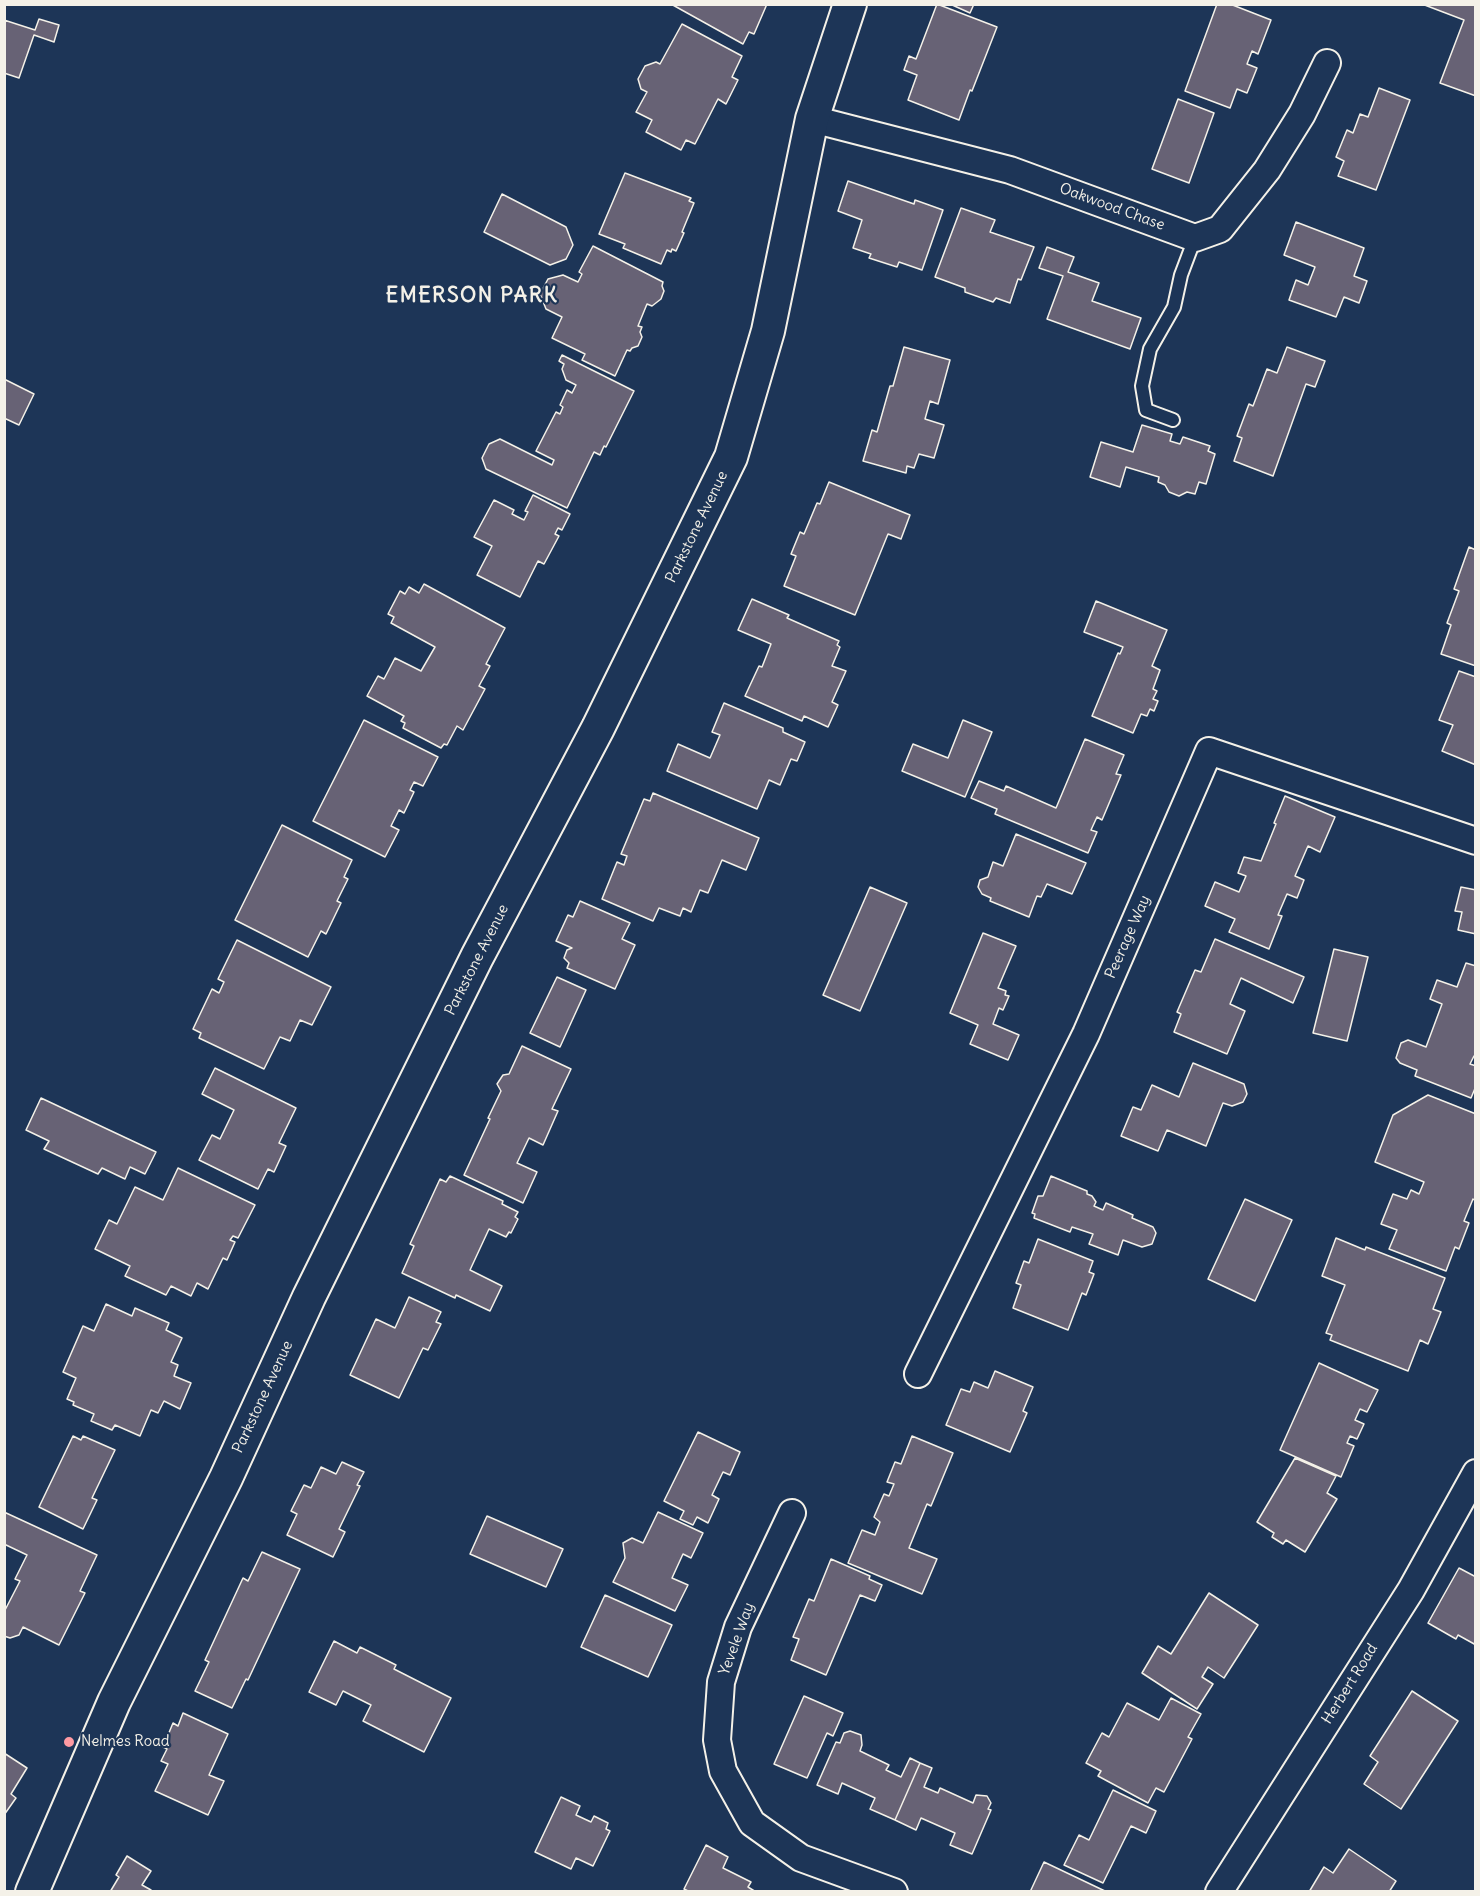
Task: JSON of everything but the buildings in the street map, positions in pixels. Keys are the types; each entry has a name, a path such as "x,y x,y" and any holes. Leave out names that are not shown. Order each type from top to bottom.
{"street":[{"name":"Parkstone Avenue","path":"33,1892 114,1702 226,1478 309,1297 477,957 598,728 731,457 768,332 812,119 850,4"},
{"path":"1195,238 1220,229 1267,170 1302,114 1327,63"},
{"name":"Oakwood Chase","path":"812,119 1010,170 1195,238"},
{"name":"Peerage Way","path":"918,1374 1086,1034 1209,751 1476,841"},
{"name":"Herbert Road","path":"1219,1892 1411,1590 1475,1474"},
{"name":"Yevele Way","path":"792,1513 738,1627 721,1682 717,1740 723,1770 752,1823 801,1858 894,1892"}],"lane":[{"path":"1173,420 1146,410 1142,386 1150,348 1174,307 1181,275 1195,238"}],"place":[{"name":"Nelmes Road","path":"69,1742"}],"district":[{"name":"EMERSON PARK","path":"472,296"}]}
